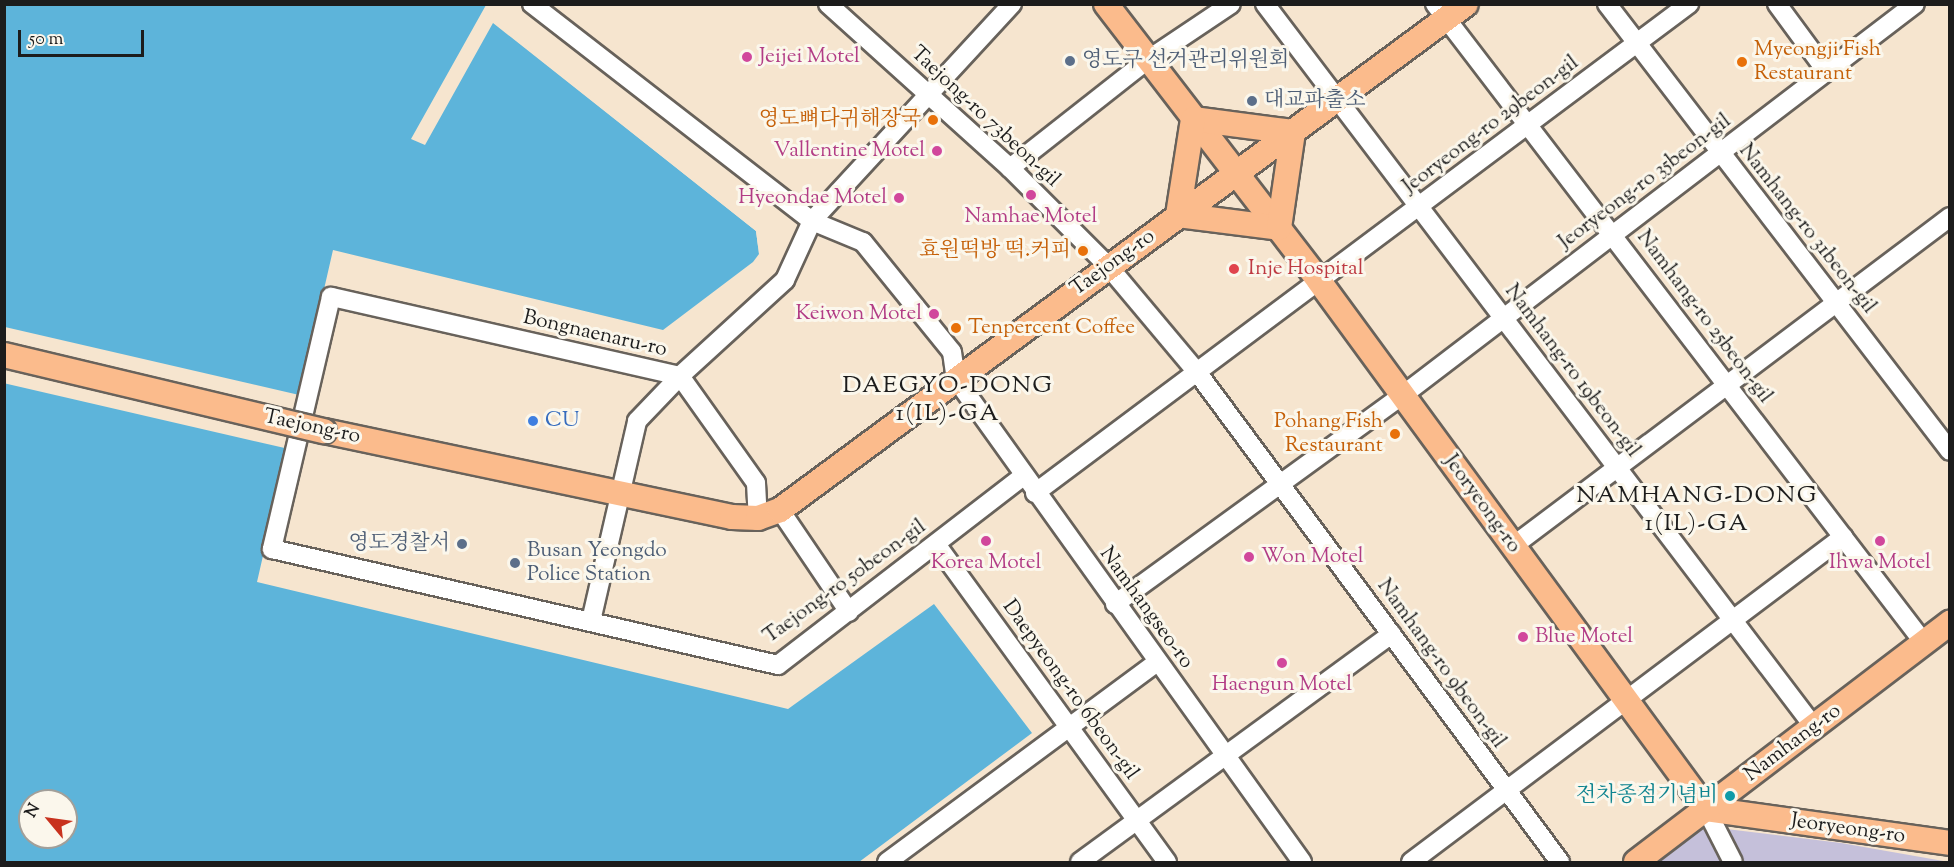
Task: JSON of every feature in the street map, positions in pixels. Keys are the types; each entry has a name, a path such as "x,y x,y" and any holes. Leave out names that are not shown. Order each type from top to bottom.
{"main road":[{"name":"Jeoryeong-ro","path":"1106,4 1146,61 1319,281 1706,809 1950,843"},
{"name":"Taejong-ro","path":"4,355 312,430 732,517 769,514 956,379 1235,172 1336,101 1440,12 1466,4"},
{"path":"1193,119 1293,132 1279,228 1178,215 1193,119"},
{"name":"Namhang-ro","path":"1636,862 1950,624"}],"street":[{"path":"532,4 812,221 863,242 952,352 956,379"},
{"name":"Taejong-ro 73beon-gil","path":"828,4 1010,168 1108,267"},
{"name":"Bongnaenaru-ro","path":"312,430 331,297 680,376 785,280 812,221 1012,4"},
{"path":"1010,168 1146,61 1231,4"},
{"name":"Namhang-ro 19beon-gil","path":"1265,4 1336,101 1814,727"},
{"name":"Namhang-ro 31beon-gil","path":"1607,4 1950,451"},
{"name":"Jeoryeong-ro 29beon-gil","path":"1035,493 1689,4"},
{"path":"1777,4 1827,72"},
{"name":"Jeoryeong-ro 35beon-gil","path":"1115,604 1402,395 1915,4"},
{"name":"Namhang-ro 25beon-gil","path":"1440,12 1529,124 1924,643"},
{"path":"1513,546 1836,303 1948,222"},
{"name":"Namhang-ro 9beon-gil","path":"1108,267 1197,372 1560,862"},
{"path":"591,621 637,421 680,376 756,483 769,514 849,612"},
{"name":"Namhangseo-ro","path":"956,379 1035,493 1302,862"},
{"name":"Taejong-ro 50beon-gil","path":"312,430 272,549 778,665 1023,476"},
{"path":"1411,862 1625,698 1843,537"},
{"name":"Daepyeong-ro 6beon-gil","path":"936,544 1167,862"},
{"path":"1080,862 1138,822 1391,634"},
{"path":"887,862 1157,662"},
{"path":"1706,809 1733,862"}],"shaded area":[{"path":"1702,826 1841,843 1949,862 1655,862"}],"water":[{"path":"5,5 488,5 493,22 756,231 759,254 753,262 663,330 333,250 257,582 788,709 934,604 1032,733 859,862 5,862"}],"pier":[{"path":"486,5 491,5 495,20 758,229 759,254 756,231 493,23 425,145 411,139"},
{"path":"5,327 299,395 287,449 4,383"}],"place":[{"name":"Jeijei Motel","path":"747,57"},
{"name":"영도구 선거관리위원회","path":"1070,61"},
{"name":"Myeongji Fish Restaurant","path":"1742,62"},
{"name":"대교파출소","path":"1252,101"},
{"name":"영도뼈다귀해장국","path":"933,120"},
{"name":"Vallentine Motel","path":"937,151"},
{"name":"Namhae Motel","path":"1031,195"},
{"name":"Hyeondae Motel","path":"899,198"},
{"name":"효원떡방 떡.커피","path":"1083,251"},
{"name":"Inje Hospital","path":"1234,269"},
{"name":"Keiwon Motel","path":"934,314"},
{"name":"Tenpercent Coffee","path":"956,328"},
{"name":"CU","path":"533,421"},
{"name":"Pohang Fish Restaurant","path":"1395,434"},
{"name":"Korea Motel","path":"986,541"},
{"name":"Ihwa Motel","path":"1880,541"},
{"name":"영도경찰서","path":"462,544"},
{"name":"Won Motel","path":"1249,557"},
{"name":"Busan Yeongdo Police Station","path":"515,563"},
{"name":"Blue Motel","path":"1523,637"},
{"name":"Haengun Motel","path":"1282,663"},
{"name":"전차종점기념비","path":"1730,796"}],"district":[{"name":"DAEGYO-DONG 1(IL)-GA","path":"948,401"},
{"name":"NAMHANG-DONG 1(IL)-GA","path":"1697,511"}]}
